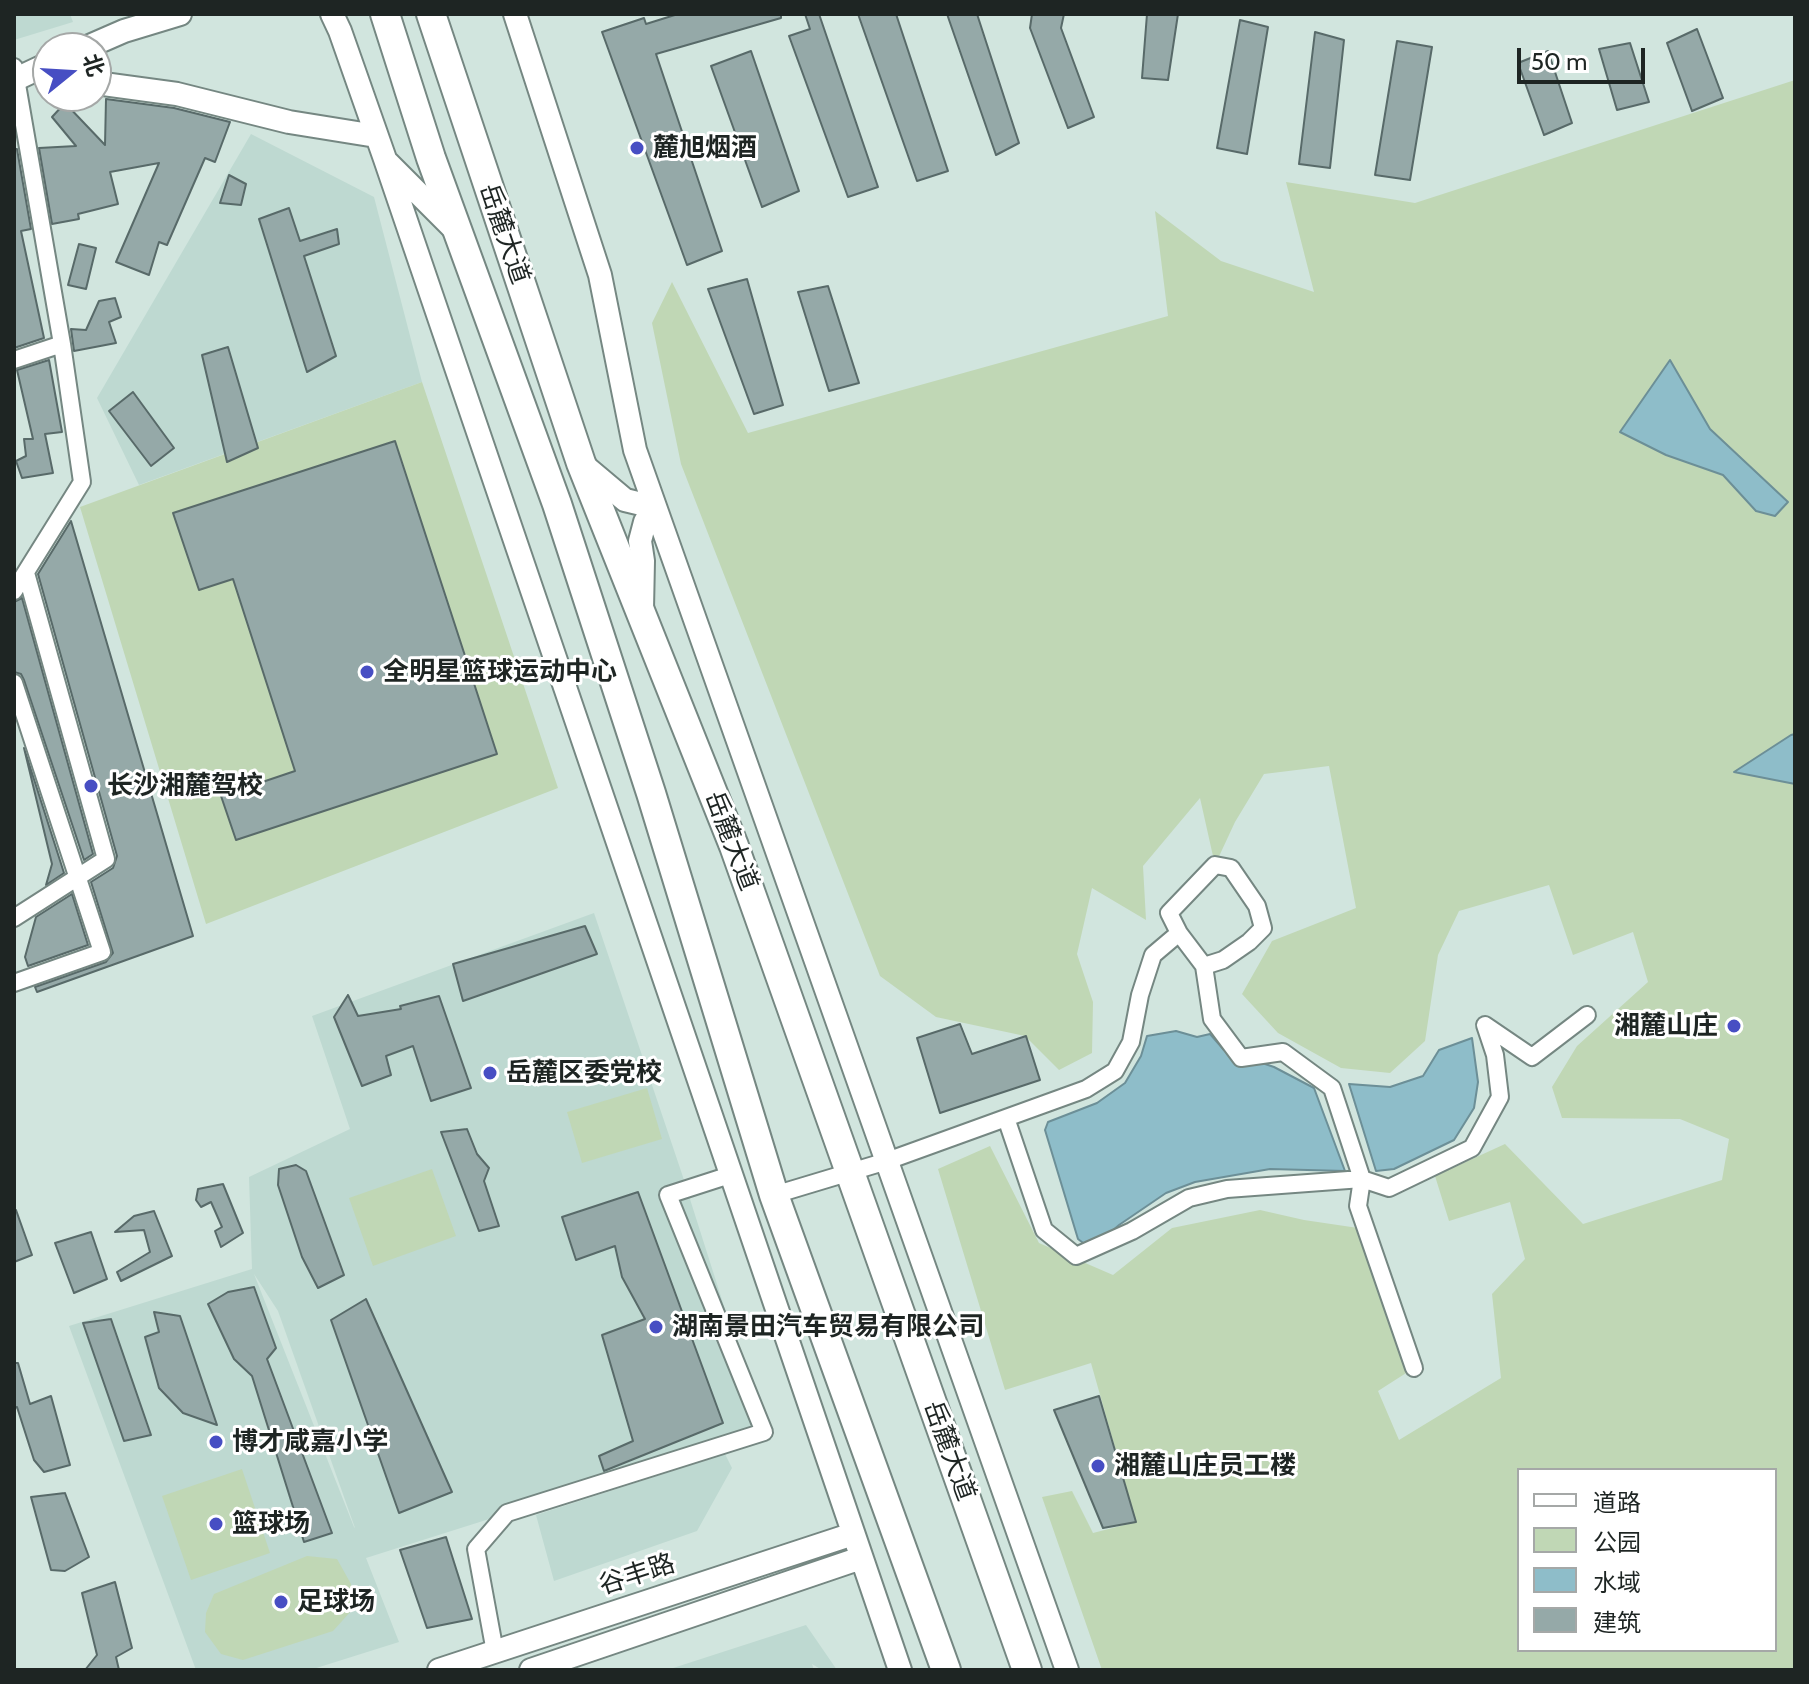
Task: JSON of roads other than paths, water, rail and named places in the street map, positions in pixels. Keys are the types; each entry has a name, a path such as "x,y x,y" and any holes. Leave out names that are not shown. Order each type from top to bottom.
{"highway":[{"name":"岳麓大道","path":"385,14 459,234 572,550 651,793 774,1195 946,1670"},
{"name":"岳麓大道","path":"431,14 581,463 734,846 1027,1670"}],"street":[{"path":"112,36 180,14"},
{"path":"515,14 600,275 635,450 1067,1670"},
{"path":"336,20 900,1670"},
{"path":"14,591 82,482 62,344 15,74"},
{"path":"112,85 177,94 289,122 376,136"},
{"path":"385,159 459,234"},
{"path":"14,360 62,344"},
{"path":"581,463 625,500 654,507"},
{"path":"642,618 643,561 640,541 645,522 654,507"},
{"path":"14,918 106,859 26,573"},
{"path":"14,683 102,952 14,983"},
{"path":"1204,966 1223,960 1263,928 1257,906 1231,868 1215,865 1169,913 1179,933 1204,966 1212,1019 1241,1058 1283,1052 1332,1088 1362,1179 1358,1206 1414,1368"},
{"path":"774,1195 887,1161 1086,1089 1115,1071 1131,1042 1140,995 1153,955 1179,933"},
{"path":"1006,1118 1044,1230 1076,1256 1132,1231 1189,1198 1227,1189 1362,1179 1389,1188 1472,1148 1500,1097 1495,1055 1485,1025 1532,1057 1587,1015"},
{"path":"495,1652 476,1549 507,1513 764,1432 668,1195 730,1175"},
{"name":"谷丰路","path":"439,1670 853,1534"},
{"path":"531,1670 861,1558"}],"water":[{"path":"1670,360 1710,429 1788,502 1775,516 1756,511 1723,475 1666,455 1620,432"},
{"path":"1795,734 1795,784 1734,772 1791,735"},
{"path":"1176,1031 1197,1037 1210,1034 1224,1050 1274,1067 1314,1088 1345,1171 1270,1169 1195,1182 1166,1193 1119,1225 1094,1247 1087,1246 1078,1239 1045,1130 1048,1122 1097,1103 1125,1083 1141,1056 1147,1036"},
{"path":"1472,1038 1478,1082 1474,1108 1454,1140 1394,1169 1376,1171 1349,1084 1390,1087 1423,1076 1439,1050"}],"place":[{"name":"麓旭烟酒","path":"637,148"},
{"name":"全明星篮球运动中心","path":"367,672"},
{"name":"长沙湘麓驾校","path":"91,786"},
{"name":"湘麓山庄","path":"1734,1026"},
{"name":"岳麓区委党校","path":"490,1073"},
{"name":"湖南景田汽车贸易有限公司","path":"656,1327"},
{"name":"博才咸嘉小学","path":"216,1442"},
{"name":"湘麓山庄员工楼","path":"1098,1466"},
{"name":"篮球场","path":"216,1524"},
{"name":"足球场","path":"281,1602"}]}
